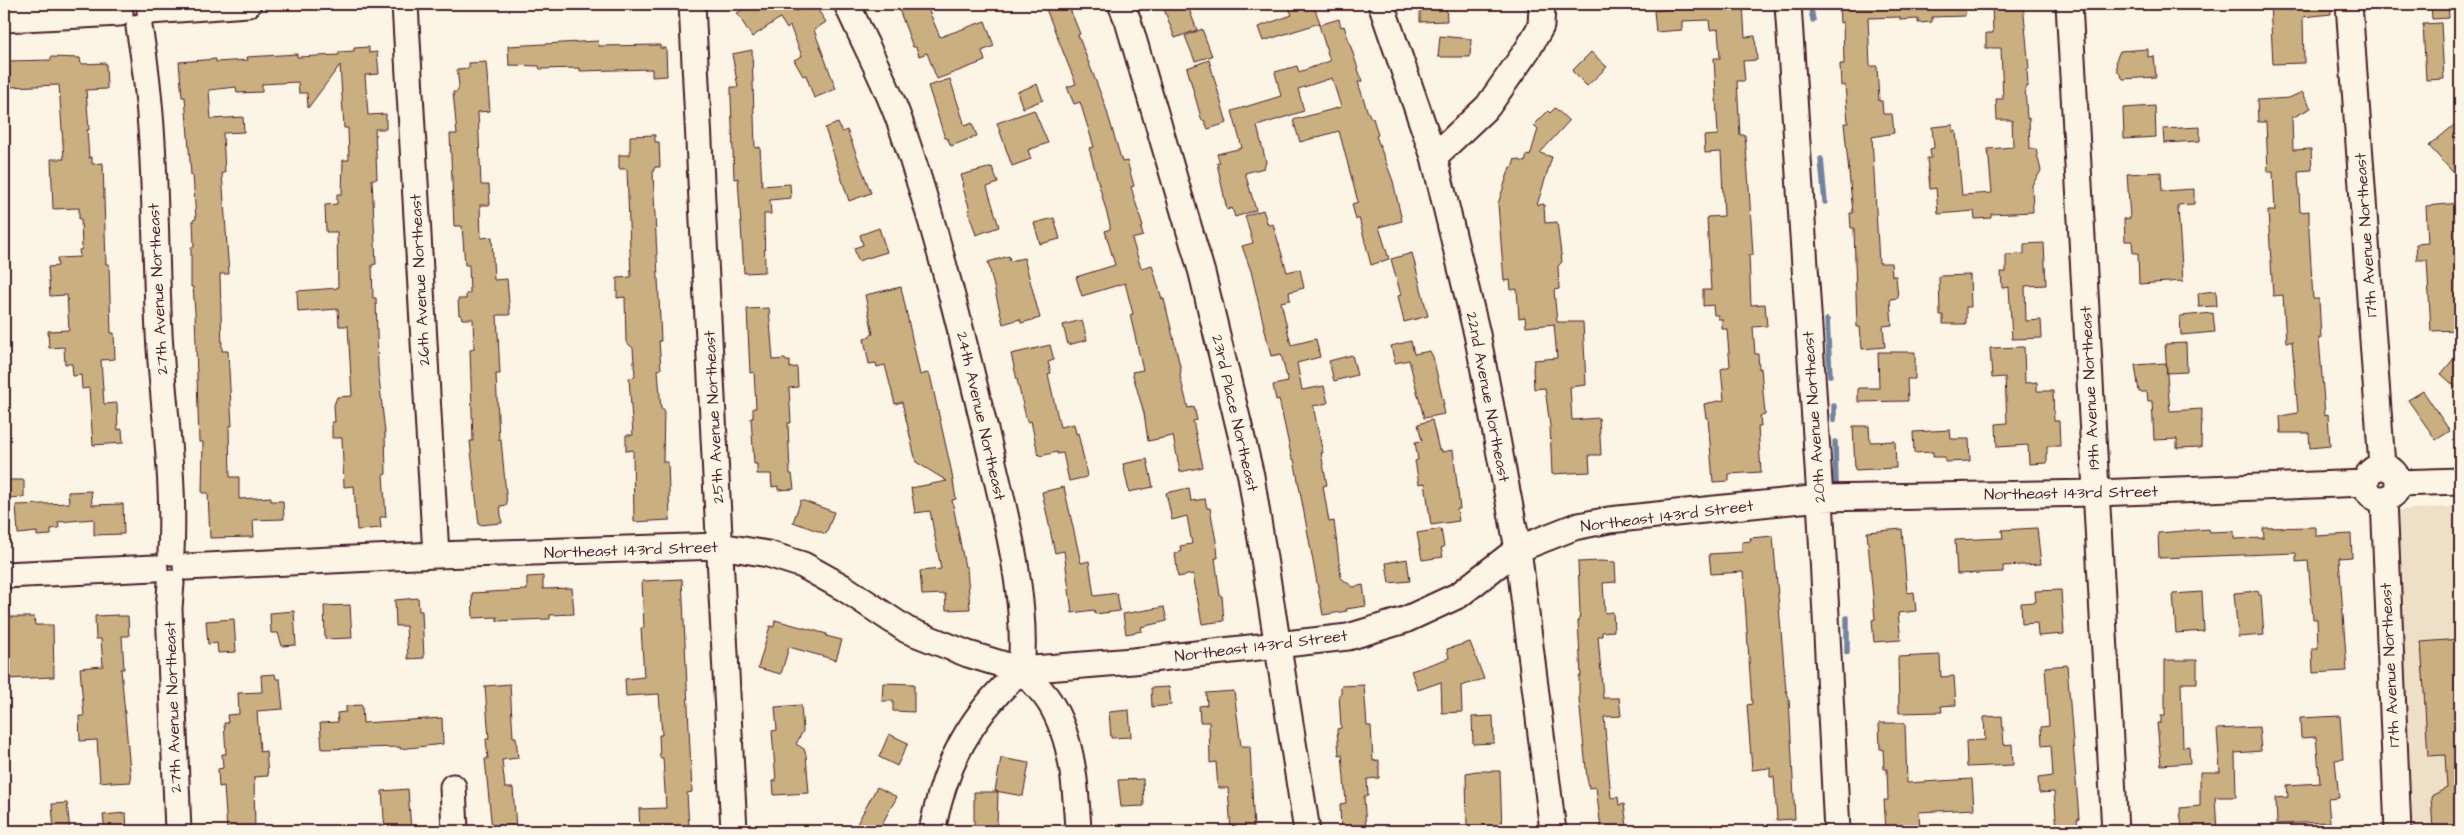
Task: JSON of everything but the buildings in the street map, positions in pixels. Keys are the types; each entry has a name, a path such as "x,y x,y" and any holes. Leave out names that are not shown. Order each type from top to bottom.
{"street":[{"path":"4,19 248,4"},
{"name":"26th Avenue Northeast","path":"405,4 436,555"},
{"name":"25th Avenue Northeast","path":"692,4 734,831"},
{"name":"24th Avenue Northeast","path":"847,4 902,127 961,328 1001,499 1012,557 1023,627 1021,670"},
{"name":"23rd Place Northeast","path":"1120,4 1128,21 1202,273 1251,476 1307,831"},
{"name":"22nd Avenue Northeast","path":"1381,4 1434,157 1477,334 1518,549 1553,831"},
{"path":"1434,157 1488,106 1528,49 1542,15 1563,4"},
{"name":"20th Avenue Northeast","path":"1788,4 1820,498 1837,831"},
{"name":"19th Avenue Northeast","path":"2069,4 2115,831"},
{"name":"17th Avenue Northeast","path":"2350,4 2382,483 2398,831"},
{"name":"27th Avenue Northeast","path":"136,12 148,78 159,334 172,518 169,608 178,831"},
{"name":"Northeast 143rd Street","path":"4,575 436,555 720,546 768,554 803,565 844,588 907,630 961,651 1021,670 1278,646 1348,637 1405,620 1459,595 1518,549 1574,527 1609,520 1820,498 2095,493 2460,481"},
{"path":"932,831 941,789 959,747 983,709 1021,670 1049,701 1064,734 1075,784 1078,831"},
{"path":"453,787 455,831"}],"shaded area":[{"path":"2460,506 2460,831 2413,831 2398,510"}],"waterway":[{"path":"1810,4 1813,20"},
{"path":"1821,159 1825,202"},
{"path":"1827,320 1830,375"},
{"path":"1834,406 1834,420"},
{"path":"1835,442 1836,483"},
{"path":"1847,618 1847,652"}]}
